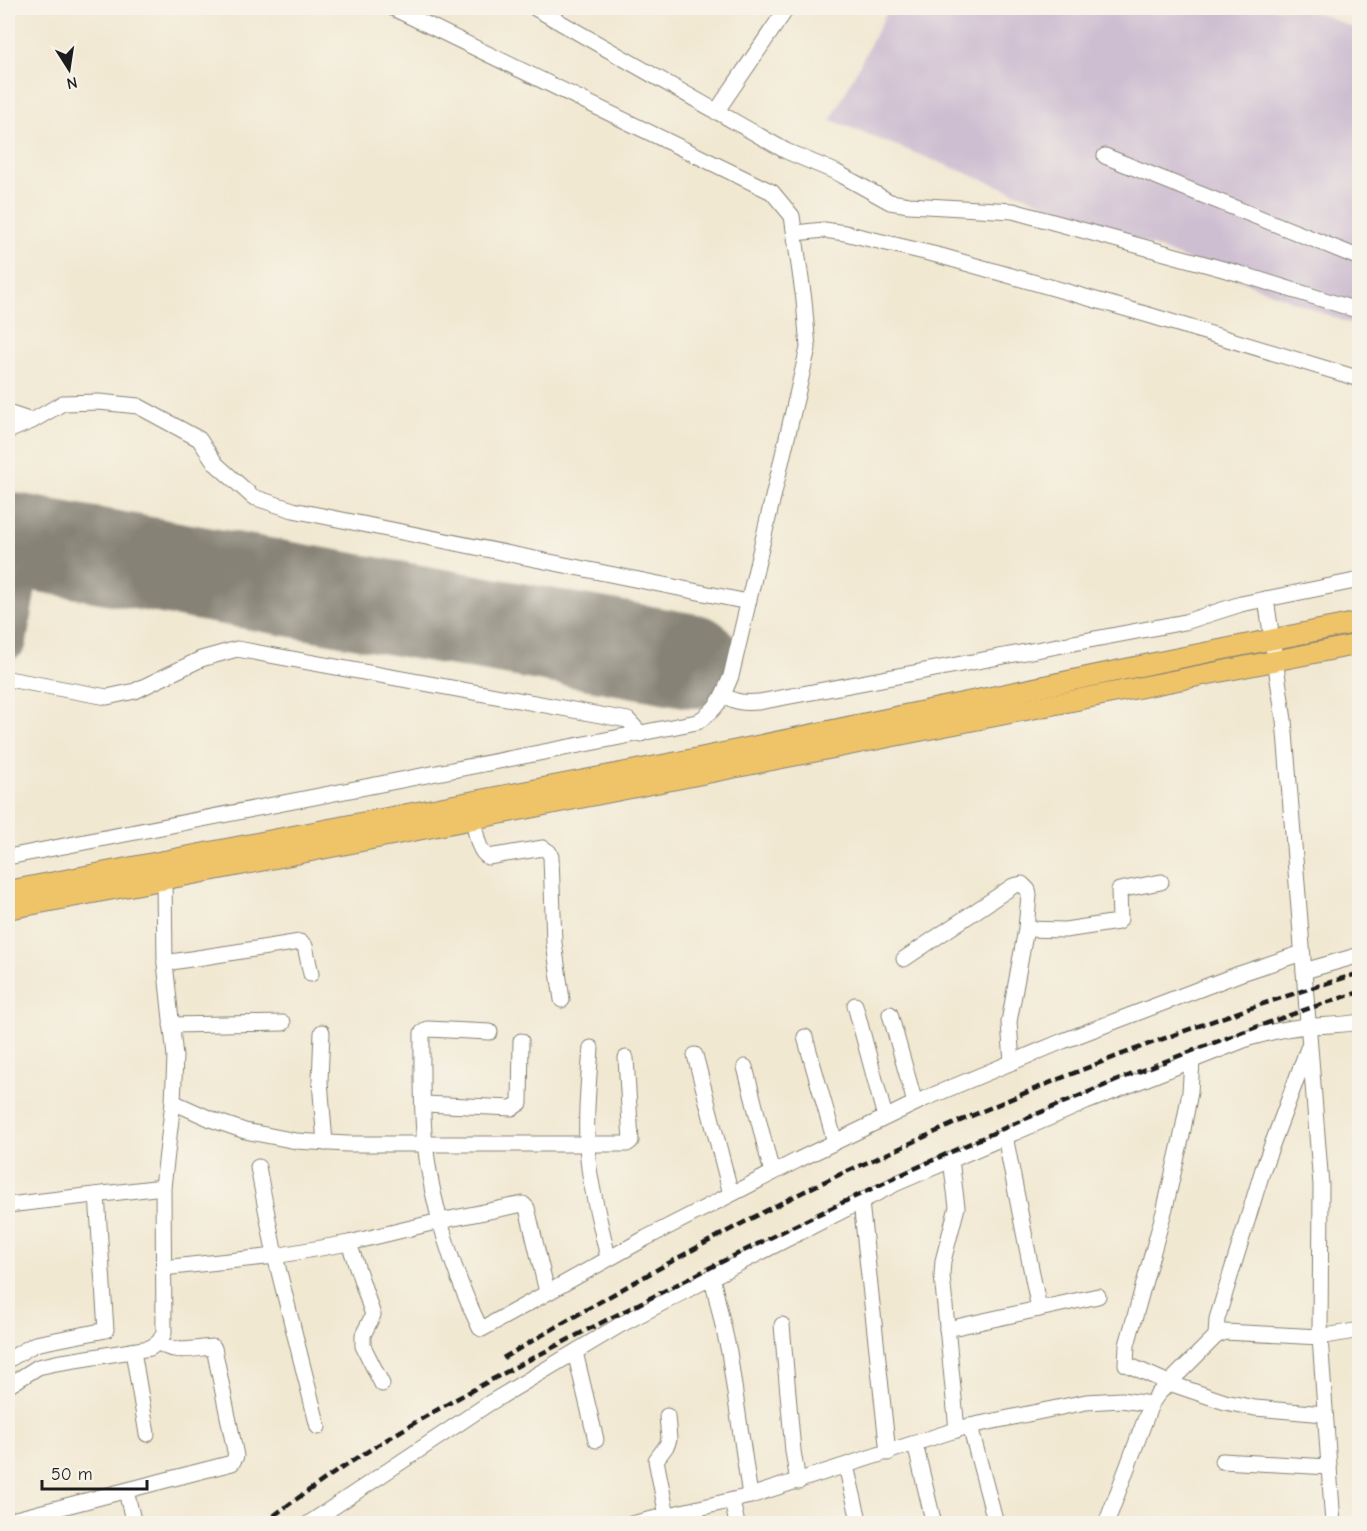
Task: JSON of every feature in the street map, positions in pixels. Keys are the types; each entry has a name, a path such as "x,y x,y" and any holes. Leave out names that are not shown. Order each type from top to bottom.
{"main road":[{"path":"8,909 167,870 1359,622"},
{"path":"8,891 167,870 473,819 1359,644"}],"street":[{"path":"8,857 697,722 709,715 721,702 731,676 808,348 804,300 792,216 772,192 393,8"},
{"path":"536,8 786,151 836,172 890,202 1013,211 1197,261 1359,311"},
{"path":"716,112 787,8"},
{"path":"1105,156 1359,258"},
{"path":"795,233 824,230 845,233 941,256 1156,317 1359,379"},
{"path":"8,431 32,421 63,403 99,402 138,406 199,439 216,464 253,497 292,510 748,602"},
{"path":"8,413 32,421"},
{"path":"724,695 732,700 745,703 759,702 1185,622 1241,604 1359,579"},
{"path":"1266,599 1284,720 1321,1185 1320,1337 1333,1524"},
{"path":"8,679 107,697 135,691 201,659 237,649 628,720 641,734"},
{"path":"473,819 483,854 488,856 543,848 549,852 554,943 562,1000"},
{"path":"8,1386 38,1367 150,1348 159,1342 164,1333 163,1187 173,1102 175,1057 165,963 167,870"},
{"path":"1026,929 1065,930 1118,922 1120,919 1119,890 1161,882"},
{"path":"904,959 1017,884 1025,886 1029,895 1026,929 1009,1022 1012,1062"},
{"path":"165,963 300,942 305,946 311,974"},
{"path":"490,1032 424,1031 422,1033 425,1144 440,1221 463,1293 480,1328 484,1329 608,1258 772,1173 915,1103 1063,1041 1239,974 1302,953"},
{"path":"1304,971 1359,955"},
{"path":"855,1005 885,1117"},
{"path":"890,1014 915,1103"},
{"path":"308,1524 488,1404 620,1325 897,1183 1005,1136 1250,1038 1275,1031 1309,1026 1359,1022"},
{"path":"171,1025 283,1023"},
{"path":"322,1032 320,1081 325,1143"},
{"path":"805,1037 835,1142"},
{"path":"424,1104 512,1108 517,1106 520,1103 521,1041"},
{"path":"1216,1336 1217,1319 1263,1169 1310,1043"},
{"path":"591,1048 587,1145 589,1169 608,1258"},
{"path":"696,1055 731,1194"},
{"path":"173,1102 245,1131 287,1140 325,1143 627,1144 631,1141 626,1058"},
{"path":"1192,1061 1182,1135 1165,1208 1140,1294 1125,1361 1128,1366 1169,1383 1243,1407 1325,1414"},
{"path":"745,1067 772,1173"},
{"path":"1005,1136 1039,1309"},
{"path":"951,1160 957,1207 943,1261 947,1329 964,1428 996,1524"},
{"path":"258,1167 275,1256 318,1426"},
{"path":"8,1205 163,1187"},
{"path":"8,1360 35,1344 106,1330 97,1195"},
{"path":"861,1202 888,1453"},
{"path":"163,1268 275,1256 349,1243 440,1221 526,1205 548,1292"},
{"path":"349,1243 373,1315 363,1335 363,1346 382,1384"},
{"path":"712,1277 729,1352 750,1496"},
{"path":"947,1329 1098,1296"},
{"path":"782,1325 793,1451 798,1482"},
{"path":"1106,1524 1151,1404 1216,1336 1224,1332 1320,1337 1359,1330"},
{"path":"8,1521 47,1517 126,1491 232,1463 236,1456 214,1348 173,1350 159,1342"},
{"path":"134,1351 147,1434"},
{"path":"575,1352 596,1440"},
{"path":"631,1524 732,1502 964,1428 1086,1402 1121,1400 1151,1404"},
{"path":"667,1416 669,1439 656,1460 667,1516"},
{"path":"915,1444 934,1524"},
{"path":"1222,1461 1329,1467"},
{"path":"846,1467 861,1524"},
{"path":"126,1491 134,1524"},
{"path":"732,1502 737,1524"}],"shaded area":[{"path":"889,8 1306,8 1359,30 1359,327 831,120"}],"taxiway":[{"path":"8,641 24,543"}],"runway":[{"path":"8,539 693,661"}],"railway":[{"path":"503,1358 683,1255 844,1173 1009,1100 1125,1053 1242,1011 1360,973"},
{"path":"263,1524 358,1457 459,1398 562,1343 796,1225 928,1162 1062,1103 1197,1049 1360,992"}]}
